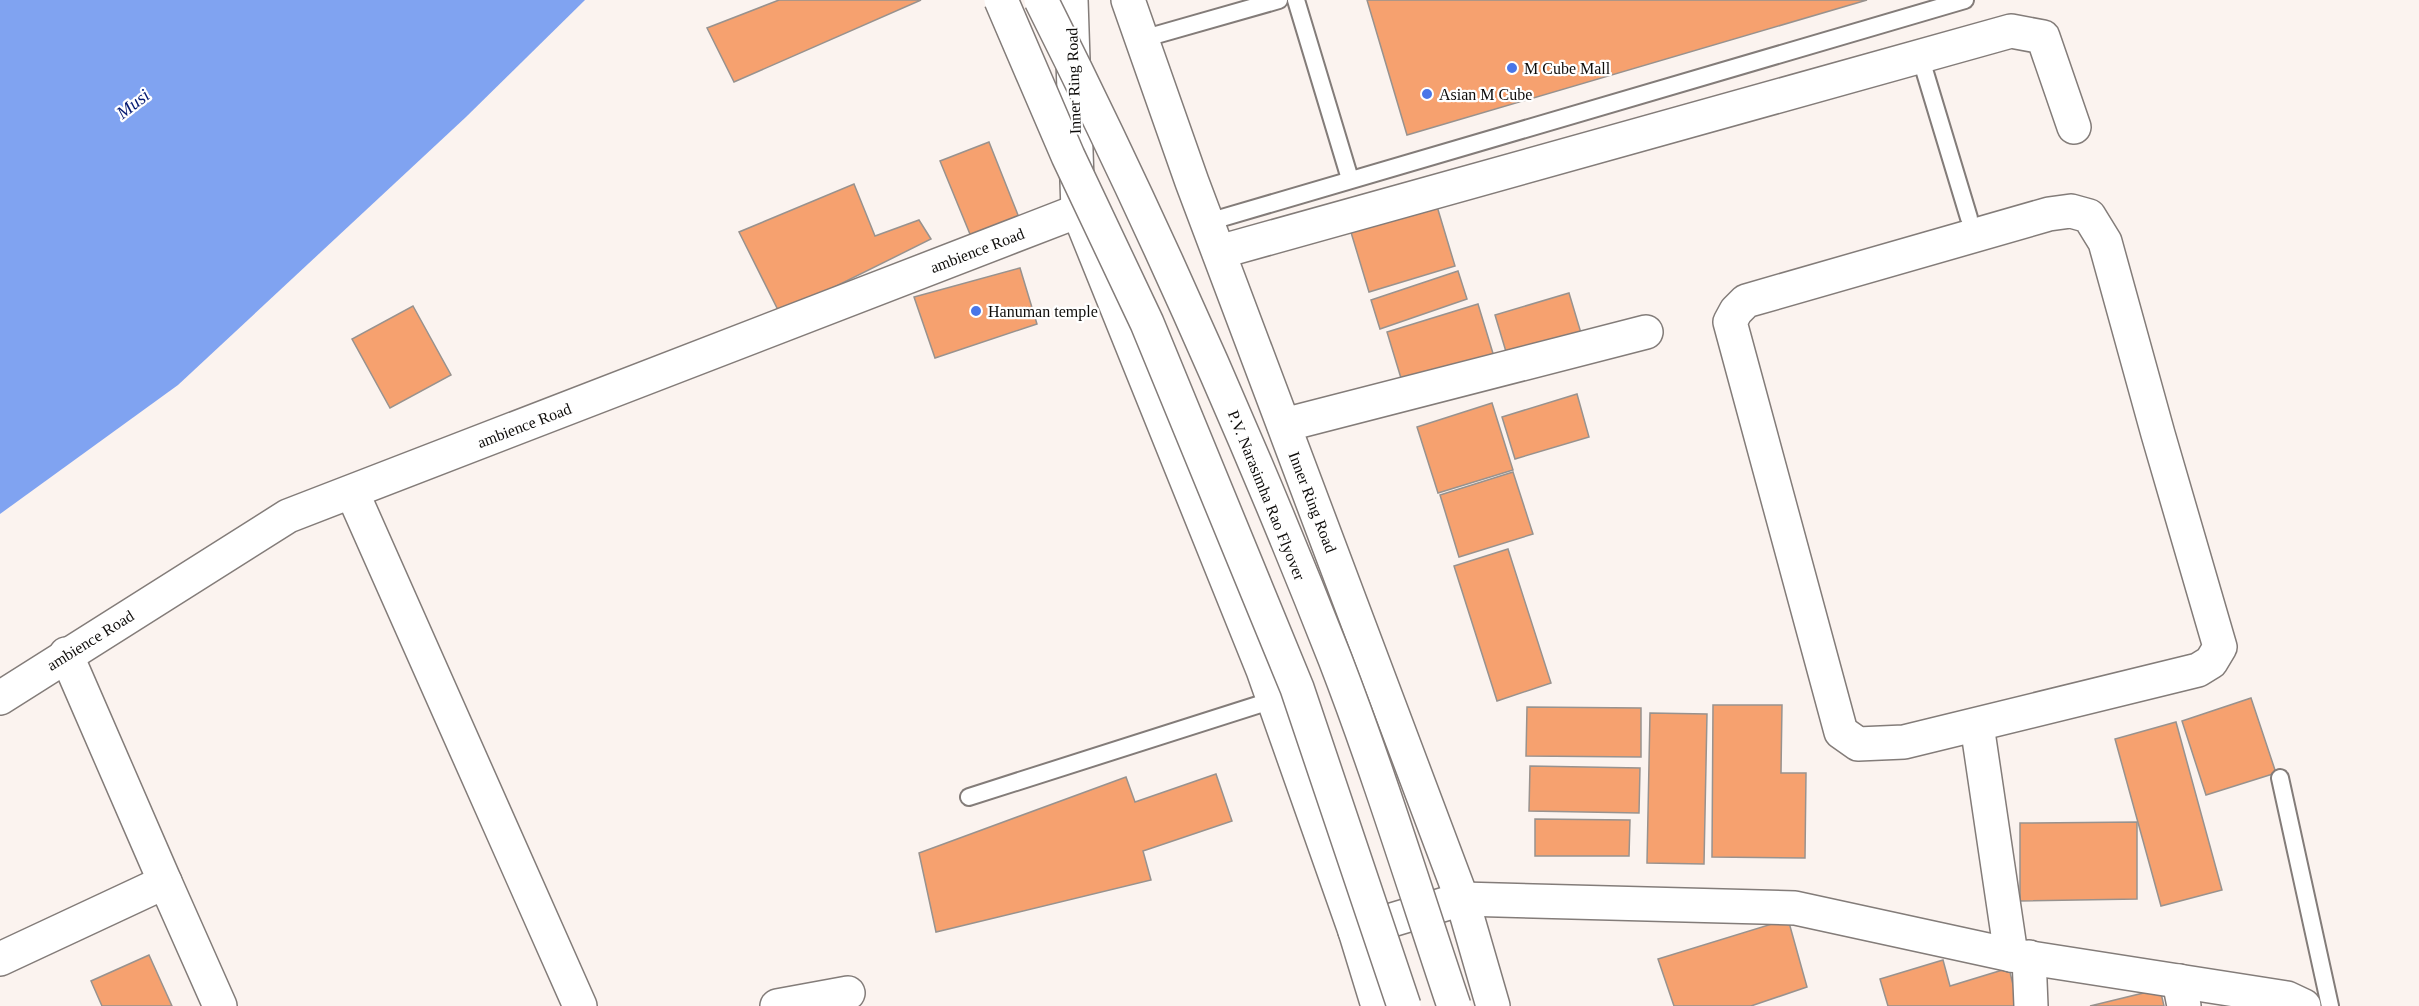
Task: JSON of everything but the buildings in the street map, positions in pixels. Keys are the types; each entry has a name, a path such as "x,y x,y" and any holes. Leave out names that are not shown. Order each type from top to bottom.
{"main road":[{"path":"1001,0 1068,156 1147,323 1297,688 1404,1006"},
{"name":"P.V. Narasimha Rao Flyover","path":"1041,0 1108,134 1184,296 1264,486 1335,661 1402,849 1454,1006"},
{"name":"Inner Ring Road","path":"1071,0 1078,211 1273,700 1354,930 1378,1006"},
{"name":"Inner Ring Road","path":"1128,0 1219,252 1462,899 1493,1006"},
{"path":"1219,252 2011,31 2043,37 2074,127"},
{"path":"2071,210 2089,216 2105,242 2220,647 2211,662 2198,670 1977,725 1904,742 1858,744 1841,732 1730,322 1736,311 1746,301 2049,214 2071,210"},
{"name":"ambience Road","path":"0,698 66,654 288,516 1078,211"},
{"path":"1284,425 1646,332"},
{"path":"352,492 580,1006"},
{"path":"66,654 220,1006"},
{"path":"1977,725 2031,1006"},
{"path":"0,959 165,882"},
{"path":"1354,930 1462,899 1795,908 2182,993 2287,998 2304,1006"},
{"path":"777,1006 849,993"}],"lane":[{"path":"1142,39 1279,0"},
{"path":"1296,0 1350,179"},
{"path":"1208,222 1965,0"},
{"path":"1920,56 1969,218"},
{"path":"969,797 1273,700"},
{"path":"2280,778 2330,1006"}],"water":[{"name":"Musi","path":"0,0 585,0 466,117 178,385 0,514"}],"place":[{"name":"M Cube Mall","path":"1512,68"},
{"name":"Asian M Cube","path":"1427,94"},
{"name":"Hanuman temple","path":"976,311"}]}
